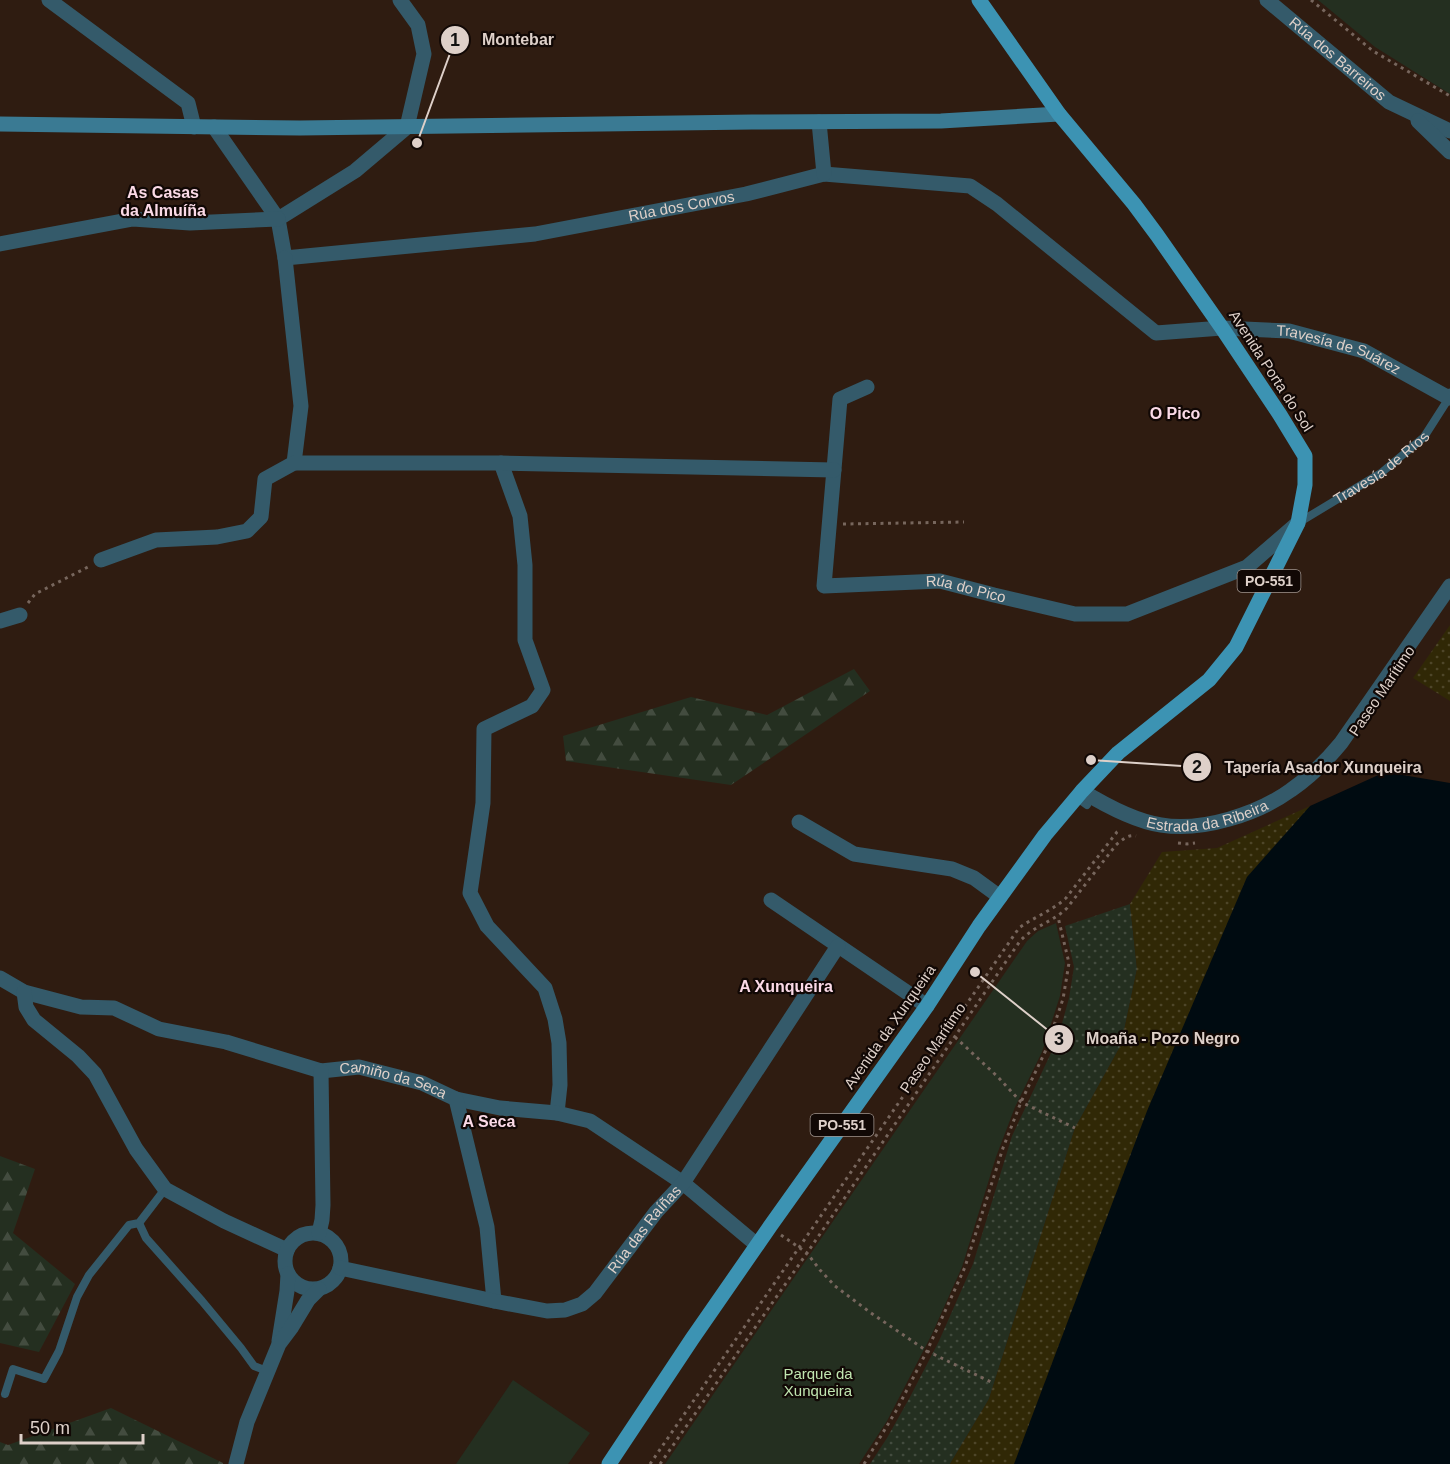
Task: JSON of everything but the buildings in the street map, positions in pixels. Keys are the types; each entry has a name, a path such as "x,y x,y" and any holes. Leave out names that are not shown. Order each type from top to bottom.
{"main road":[{"name":"Avenida Porta do Sol","path":"978,0 1059,114 1134,204 1222,328 1305,456 1305,484 1298,523 1236,646 1209,680 1118,753 1082,798"},
{"name":"Avenida da Xunqueira","path":"609,1464 692,1338 927,1006 979,926 1045,834 1082,798"}],"street":[{"path":"49,0 188,103 194,127"},
{"path":"0,244 133,219 190,223 278,219 355,171 407,127 424,54 417,25 400,0"},
{"name":"Rúa dos Barreiros","path":"1267,0 1389,102 1450,131"},
{"name":"Rúa dos Barreiros","path":"1410,113 1450,152"},
{"path":"0,124 407,127 941,121 1059,114"},
{"path":"819,122 824,174"},
{"path":"214,127 278,219 285,258 301,406 294,463"},
{"name":"Rúa dos Corvos","path":"285,258 536,234 746,194 824,174 970,186 997,204 1156,333 1222,328"},
{"name":"Travesía de Suárez","path":"1222,328 1289,331 1364,351 1449,397"},
{"name":"Rúa do Pico","path":"867,387 840,399 824,586 940,581 1075,614 1127,614 1247,567 1298,523"},
{"path":"101,560 156,540 217,537 248,531 261,517 265,479 294,463 501,463 834,470"},
{"path":"501,463 520,516 525,564 525,640 543,690 532,706 484,729 483,804 470,893 487,926 544,988 555,1019 559,1043 560,1085 557,1113"},
{"name":"Estrada da Ribeira","path":"1082,798 1161,825 1182,826 1215,824 1239,816 1291,790 1326,761 1341,743 1450,586"},
{"path":"0,621 20,615"},
{"path":"799,822 854,854 952,869 974,878 1000,897"},
{"path":"771,900 927,1006"},
{"name":"Rúa das Raíñas","path":"340,1268 547,1311 565,1310 582,1304 595,1293 656,1212 683,1183 838,946"},
{"name":"Camiño da Seca","path":"0,978 24,992 81,1007 114,1008 159,1029 226,1042 321,1071 359,1067 422,1083 456,1100 500,1108 557,1113 590,1120 683,1183 757,1245"},
{"path":"24,992 26,1007 33,1020 78,1056 95,1074 136,1149 165,1189 224,1221 287,1250"},
{"path":"320,1233 323,1205 321,1071"},
{"path":"456,1100 487,1227 494,1301"},
{"path":"279,1344 287,1291 288,1274 285,1258 287,1250 297,1238 312,1233 320,1233 335,1243 341,1260 340,1268 336,1278 328,1285 310,1289 301,1287 288,1274"},
{"path":"236,1464 247,1422 279,1344 308,1300 319,1288"}],"lane":[{"name":"Travesía de Ríos","path":"1298,523 1381,473 1424,437 1449,397"},
{"path":"4,1394 13,1369 44,1379 59,1351 77,1297 89,1275 129,1225 139,1223 165,1189"},
{"path":"139,1223 146,1238 202,1301 254,1366 267,1371"}],"path":[{"path":"1311,0 1373,51 1450,96"},
{"path":"830,524 964,522"},
{"path":"20,615 35,594 101,560"},
{"path":"650,1464 1018,928 1056,907 1066,898 1117,832 1123,828"},
{"name":"Paseo Marítimo","path":"660,1464 1020,941 1029,932 1058,917 1067,908 1116,845 1126,837 1134,835 1142,837"},
{"path":"1170,842 1196,843"},
{"path":"864,1464 896,1411 927,1352 965,1267 1003,1148 1021,1102 1045,1052 1063,999 1069,963 1058,917"},
{"path":"955,1037 1021,1102 1075,1128"},
{"path":"769,1228 807,1253 835,1286 927,1352 993,1383"}],"green space":[{"path":"1318,0 1450,0 1450,94 1375,47"},
{"path":"854,669 870,691 731,785 566,761 563,736 691,697 767,715"},
{"path":"1130,904 1137,969 1121,1045 1075,1128 989,1399 950,1464 870,1464 910,1397 939,1341 973,1264 1012,1136 1058,1038 1069,998 1074,967 1065,926"},
{"name":"Parque da Xunqueira","path":"1056,923 1065,963 1060,996 1042,1052 1015,1107 996,1157 962,1267 932,1334 887,1421 859,1464 665,1464 1027,941 1038,931"},
{"path":"0,1156 35,1169 13,1233 75,1284 39,1352 0,1343"},
{"path":"513,1380 590,1433 568,1464 456,1464"},
{"path":"111,1408 223,1464 0,1464 0,1442 8,1445"}],"sand":[{"path":"1450,625 1450,701 1413,678"},
{"path":"1310,806 1198,1096 1066,1464 950,1464 989,1399 1075,1128 1121,1045 1137,969 1130,904 1162,852 1217,848"}],"shaded area":[{"path":"1385,772 1450,783 1450,1464 1014,1464 1147,1111 1247,877 1310,806"}],"place":[{"name":"Montebar","path":"417,143"},
{"name":"Tapería Asador Xunqueira","path":"1091,760"},
{"name":"Moaña - Pozo Negro","path":"975,972"}],"district":[{"name":"As Casas da Almuíña","path":"163,201"},
{"name":"O Pico","path":"1175,413"},
{"name":"A Xunqueira","path":"786,986"},
{"name":"A Seca","path":"489,1121"}]}
